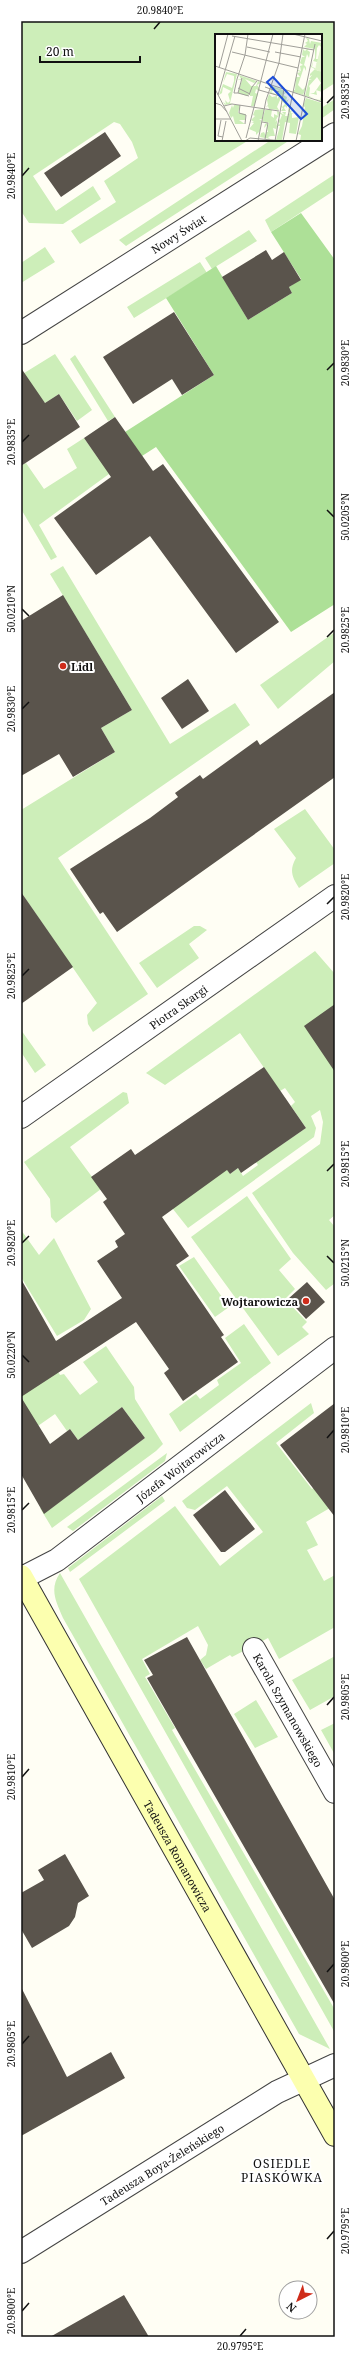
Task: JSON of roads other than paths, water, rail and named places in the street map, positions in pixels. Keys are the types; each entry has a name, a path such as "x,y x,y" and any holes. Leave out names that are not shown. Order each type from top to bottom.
{"street":[{"name":"Nowy Świat","path":"21,333 335,134"},
{"name":"Piotra Skargi","path":"21,1117 335,896"},
{"name":"Józefa Wojtarowicza","path":"22,1577 57,1560 335,1348"},
{"name":"Tadeusza Romanowicza","path":"22,1577 335,2135"},
{"name":"Karola Szymanowskiego","path":"254,1649 335,1792"},
{"name":"Tadeusza Boya-Żeleńskiego","path":"21,2252 277,2092 335,2065"}],"place":[{"name":"Lidl","path":"63,666"},
{"name":"Wojtarowicza","path":"306,1301"}],"district":[{"name":"OSIEDLE PIASKÓWKA","path":"282,2170"}]}
